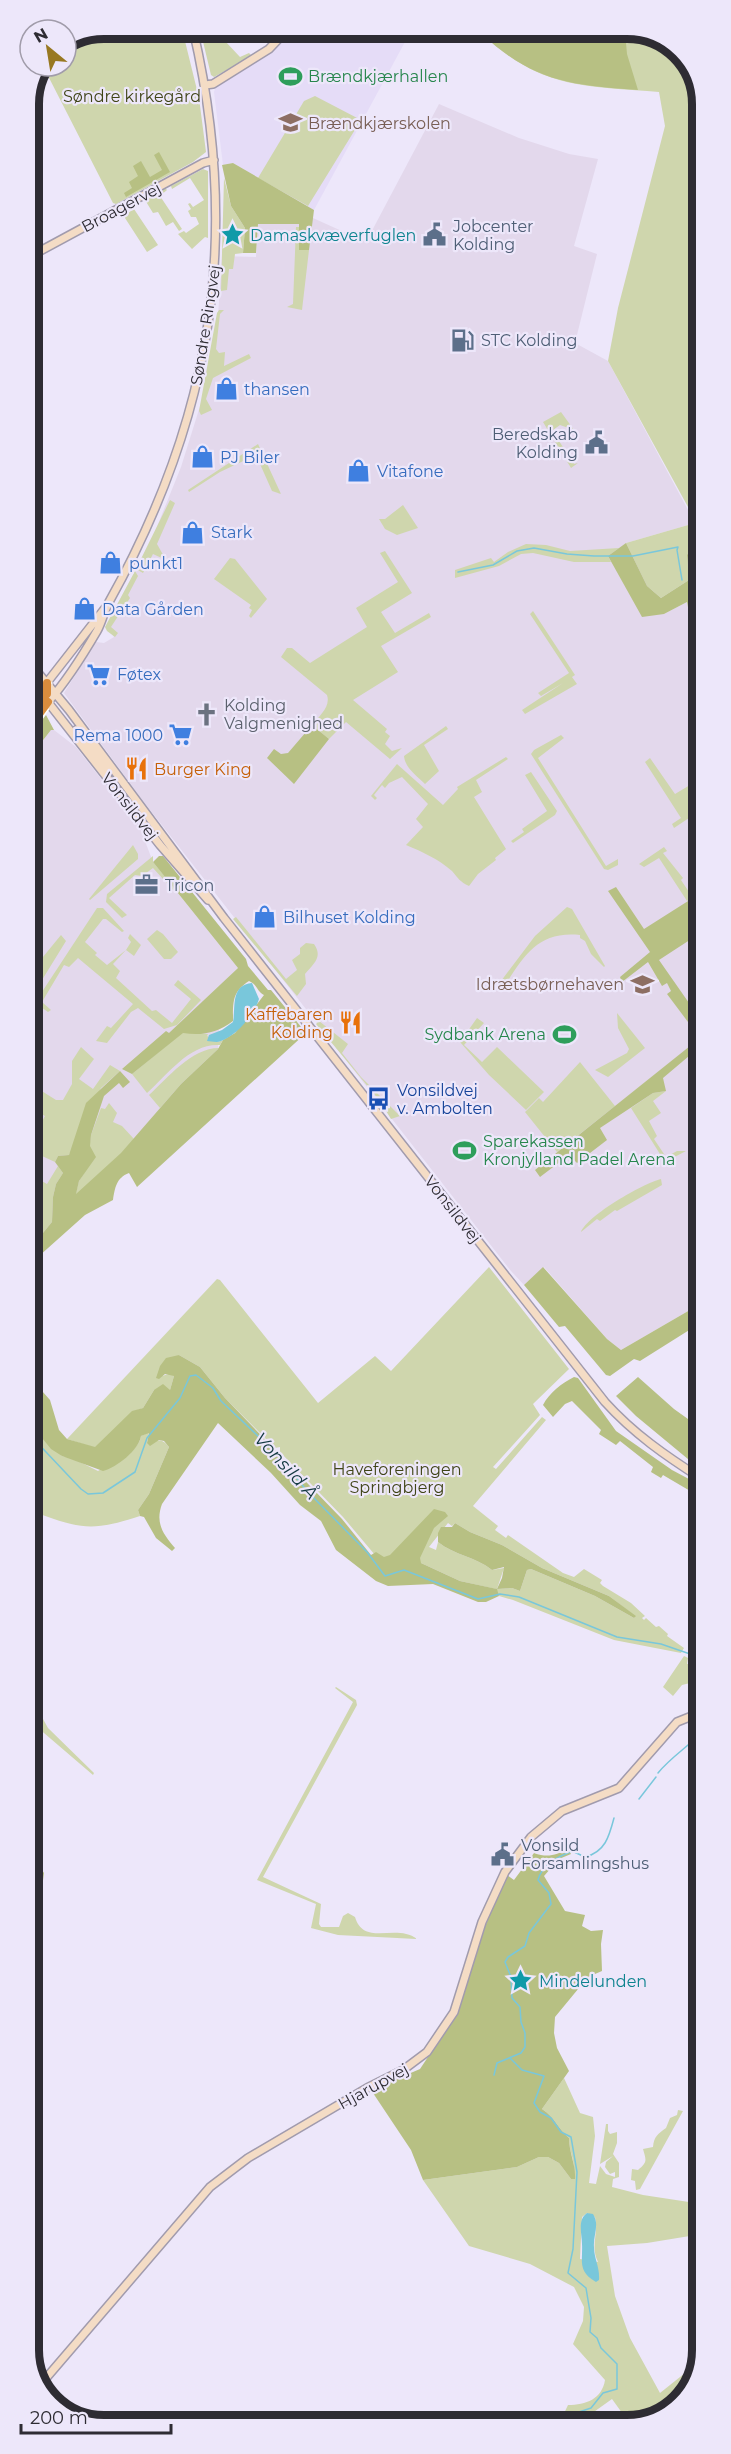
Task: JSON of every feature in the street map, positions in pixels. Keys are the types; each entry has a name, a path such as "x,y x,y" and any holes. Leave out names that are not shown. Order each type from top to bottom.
{"highway":[{"path":"39,697 47,693"},
{"path":"39,704 47,693"},
{"path":"39,709 47,693"}],"main road":[{"name":"Søndre Ringvej","path":"47,693 97,630 149,526 175,461 199,379 216,257 214,160 205,86 195,39"},
{"path":"205,86 213,84 259,56 279,39"},
{"name":"Broagervej","path":"39,251 203,163 214,160"},
{"name":"Søndre Ringvej","path":"47,693 78,644 107,606"},
{"path":"39,679 47,693"},
{"path":"39,683 47,693"},
{"path":"39,686 47,693"},
{"name":"Vonsildvej","path":"47,693 120,779 202,885 224,918"},
{"name":"Vonsildvej","path":"47,693 160,845 224,918 605,1402 652,1446 692,1472"},
{"path":"121,794 126,796 159,838 167,840"},
{"path":"160,845 170,849 202,885"},
{"name":"Hjarupvej","path":"46,2378 210,2187 248,2158 367,2088 403,2070 427,2052 454,2012 482,1922 505,1872 531,1837 562,1811 619,1788 677,1722 692,1716"}],"shaded area":[{"name":"Brændkjærskolen","path":"284,39 407,39 314,210 233,163 223,165 214,92 216,86 267,56"},
{"path":"439,104 519,138 569,154 598,159 574,246 597,254 575,343 608,361 692,517 692,524 626,543 664,614 687,602 692,628 692,1309 621,1350 607,1339 544,1267 524,1285 511,1271 143,801 64,693 96,642 104,643 114,637 106,626 150,544 181,467 206,387 218,316 222,256 256,257 258,222 313,218 366,242"},
{"path":"51,730 54,730 76,747 140,828 153,862 238,968 221,985 218,1049 181,1084 121,1154 39,1240 39,745"}],"green space":[{"name":"Søndre kirkegård","path":"184,39 199,98 206,152 193,162 116,204 113,203 49,78 78,78 78,45 92,40"},
{"path":"202,39 219,39 222,43 225,41 240,57 249,53 252,56 214,77 211,75"},
{"path":"488,39 639,40 652,44 670,55 679,65 689,83 692,104 692,514 608,361 618,308 665,126 659,92 585,86 564,81 544,75 503,52"},
{"path":"488,39 606,39 626,43 638,90 592,86 554,78 536,71 501,50"},
{"path":"315,96 361,120 308,206 258,178 304,101"},
{"path":"159,152 170,172 126,197 124,193 132,188 129,182 138,176 133,166 141,161 150,177 162,170 154,155"},
{"path":"233,163 314,210 309,250 299,250 299,224 258,224 256,253 243,253 245,228 231,206 222,165"},
{"path":"203,169 208,171 208,238 205,237 192,249 178,234 184,231 186,233 199,224 196,217 191,217 188,204 190,203 193,207 204,200 190,178 172,189 171,186"},
{"path":"224,178 231,206 245,228 243,253 235,254 233,269 229,269 227,290 221,291"},
{"path":"165,188 167,190 160,196 182,229 179,231 173,222 166,226 158,212 153,213 145,200"},
{"path":"134,209 158,245 147,252 125,218 125,215"},
{"path":"296,227 299,227 299,249 309,250 302,310 287,307 293,304"},
{"path":"219,310 224,310 220,314 216,349 219,353 225,352 224,366 249,354 251,358 213,378 206,399 212,410 201,415 199,411"},
{"path":"561,412 574,430 560,425 553,430 556,441 559,441 574,464 578,463 571,468 543,422"},
{"path":"258,444 281,494 272,491 256,455 220,472 189,492 188,490"},
{"path":"170,500 175,503 157,544 166,560 153,554 143,573 136,569"},
{"path":"403,505 418,528 397,535 385,529 379,519 385,519"},
{"path":"692,524 692,547 687,555 689,580 661,598 647,586 626,543"},
{"path":"626,543 647,586 661,598 689,580 687,555 692,547 692,628 687,602 664,614 642,617 608,556"},
{"path":"526,544 546,545 570,551 619,548 608,556 611,562 574,562 533,553 521,554 499,566 455,578 455,570 491,558 494,562 508,552"},
{"path":"385,551 412,593 381,612 395,633 429,613 431,617 381,646 398,672 353,700 387,729 385,732 390,736 385,744 392,751 402,748 390,759 346,722 329,739 312,725 326,707 327,695 281,657 287,648 292,648 310,663 367,627 356,608 398,582 380,553"},
{"path":"230,558 235,559 267,599 251,618 249,616 252,610 249,608 251,605 214,579"},
{"path":"135,571 138,576 128,595 130,598 111,627 118,633 115,637 105,627"},
{"path":"533,611 575,675 572,677 577,684 525,714 522,710 563,683 541,696 538,693 569,673 530,614"},
{"path":"46,715 54,730 51,730 39,745 39,724"},
{"path":"312,725 329,739 294,784 267,758 274,749 281,754 288,753"},
{"path":"446,726 448,729 424,745 439,771 425,784 409,768 404,756"},
{"path":"561,735 564,738 538,758 606,866 618,859 618,865 608,870 604,869 531,754"},
{"path":"506,757 508,759 476,780 482,792 474,797 506,849 478,874 469,886 441,863 406,845 423,827 416,819 428,804 402,777 389,783 385,788 382,785 374,795 377,798 375,800 371,796 397,764 443,805 458,789 457,787"},
{"path":"650,758 675,794 690,785 692,788 692,816 674,828 672,824 681,818 645,762"},
{"path":"531,772 557,811 555,815 513,843 511,841 524,832 522,829 547,811 525,775"},
{"path":"133,845 138,859 90,900 89,899"},
{"path":"664,847 667,851 663,853 683,878 681,880 692,898 687,901 659,858 644,867 639,864"},
{"path":"153,856 153,862 175,889 173,890 153,868 142,876 135,875 109,898 127,915 122,918 106,902 107,894"},
{"path":"159,856 163,856 246,959 248,966 306,1033 137,1187 129,1173 125,1175 117,1184 113,1200 85,1215 39,1256 39,1238 52,1222 53,1197 56,1184 63,1173 55,1162 58,1156 69,1155 86,1103 120,1071 130,1082 123,1088 119,1083 104,1096 91,1135 90,1146 96,1157 79,1181 76,1194 121,1153 181,1084 218,1049 223,1040 235,1033 264,995 249,981 236,993 233,1021 209,1033 183,1033 132,1074 122,1069 166,1031 169,1033 238,968 153,862"},
{"path":"616,887 644,929 692,899 692,939 659,960 692,1005 692,1027 667,994 671,991 667,983 662,986 648,962 622,982 620,977 650,952 608,891"},
{"path":"567,907 572,909 605,966 591,954 580,935 566,935 544,940 528,953 507,982 518,991 501,981 535,936"},
{"path":"97,908 103,908 124,931 122,932 103,919 85,942 107,965 126,950 113,964 120,971 116,978 152,1011 156,1010 172,1023 191,999 174,985 178,980 201,1000 177,1025 164,1029 138,1008 131,1012 107,1043 96,1041 107,1026 111,1028 133,1004 78,958 69,967 64,965 42,1002 51,1010 48,1012 39,1006 39,996"},
{"path":"236,917 286,979 297,970 292,960 300,954 300,948 306,943 314,944 318,953 314,963 305,974 306,984 297,996 233,919"},
{"path":"157,930 178,952 171,959 164,959 147,939"},
{"path":"130,934 141,945 134,956 126,950 131,942 128,938"},
{"path":"61,935 66,941 42,980 39,980 39,962"},
{"path":"617,1013 645,1048 608,1077 595,1070 627,1053 629,1049 618,1028"},
{"path":"477,1018 484,1023 464,1045 482,1062 497,1047 544,1092 526,1110 489,1075 460,1042"},
{"path":"319,1021 348,1044 342,1053 361,1077 400,1116 391,1119 380,1101 316,1024"},
{"path":"183,1032 208,1034 207,1036 218,1042 223,1040 220,1045 209,1046 189,1054 147,1093 132,1074"},
{"path":"692,1044 692,1053 663,1078 666,1091 653,1093 600,1128 607,1140 577,1163 569,1155 540,1177 535,1170"},
{"path":"81,1047 94,1059 79,1079 93,1089 110,1065 120,1071 101,1088 69,1155 58,1156 55,1162 39,1155 39,1127 45,1116 39,1113 39,1089 56,1100 63,1100 72,1084 72,1061"},
{"path":"219,1048 181,1084 160,1108 149,1095 190,1058 209,1049"},
{"path":"580,1062 615,1106 557,1152 525,1112 539,1098 543,1102"},
{"path":"666,1091 653,1101 661,1113 649,1121 657,1136 654,1139 666,1157 677,1151 686,1151 665,1162 631,1108 653,1093"},
{"path":"109,1103 117,1113 113,1122 122,1126 134,1139 75,1196 79,1181 86,1170 91,1135 101,1108 105,1109"},
{"path":"58,1166 63,1173 56,1184 53,1197 52,1222 39,1238 39,1180 47,1184"},
{"path":"661,1179 662,1185 617,1211 615,1210 600,1221 597,1219 581,1232 594,1217 616,1201"},
{"name":"Haveforeningen Springbjerg","path":"489,1267 569,1369 533,1404 540,1415 493,1467 496,1469 542,1417 546,1420 473,1506 498,1526 495,1530 506,1538 508,1535 563,1573 574,1577 584,1569 602,1580 600,1583 603,1586 631,1603 645,1616 642,1618 644,1620 646,1618 656,1627 659,1626 668,1634 667,1636 684,1648 681,1653 614,1640 499,1596 496,1589 460,1581 421,1563 410,1568 375,1555 343,1517 280,1452 280,1447 275,1448 225,1398 200,1367 179,1355 162,1376 172,1373 174,1376 170,1390 154,1390 143,1408 132,1412 95,1448 67,1439 217,1279 318,1403 375,1356 391,1371","holes":["448,1523 452,1526 455,1523 502,1545 542,1568 609,1596 635,1616 634,1618 595,1596 531,1569 527,1570 520,1591 512,1588 497,1589 504,1568 492,1570 438,1542 436,1550 429,1547"]},
{"path":"543,1267 607,1339 621,1350 692,1309 692,1328 640,1361 634,1359 610,1376 606,1375 565,1326 559,1327 524,1285"},
{"path":"179,1355 200,1367 225,1398 342,1519 371,1555 376,1552 384,1557 390,1555 434,1509 445,1512 448,1516 434,1528 420,1558 421,1563 460,1581 497,1589 499,1596 486,1602 478,1602 433,1584 388,1586 376,1581 336,1550 321,1521 300,1505 271,1473 218,1423 162,1504 159,1517 161,1528 175,1548 172,1551 156,1538 138,1510 149,1494 169,1447 164,1441 159,1440 150,1446 147,1443 149,1433 141,1436 136,1447 126,1458 103,1471 62,1456 51,1449 39,1434 39,1388 50,1400 59,1430 67,1439 95,1447 132,1411 143,1408 154,1390 163,1384 170,1390 174,1376 165,1374 159,1379 156,1378 166,1358"},
{"path":"574,1377 578,1378 616,1431 672,1470 692,1481 692,1492 663,1475 661,1478 651,1472 653,1467 620,1441 616,1445 599,1434 601,1430 572,1401 565,1404 553,1417 543,1405 549,1396"},
{"path":"638,1377 692,1422 692,1462 636,1416 616,1396"},
{"path":"39,1428 62,1456 72,1458 98,1471 130,1452 135,1448 141,1436 149,1432 147,1443 160,1440 169,1447 149,1494 138,1510 140,1516 108,1525 95,1526 60,1521 39,1514"},
{"path":"455,1523 502,1545 542,1568 609,1596 636,1616 634,1618 595,1596 531,1569 527,1570 520,1591 512,1588 497,1589 504,1567 492,1570 444,1546 438,1542 441,1527 452,1527"},
{"path":"684,1656 688,1658 687,1664 692,1663 692,1682 682,1685 673,1696 663,1687"},
{"path":"336,1687 356,1700 357,1705 263,1877 321,1904 319,1924 321,1927 339,1927 343,1916 348,1913 355,1917 359,1926 366,1931 400,1933 417,1939 338,1935 311,1928 316,1904 257,1880 353,1702"},
{"path":"39,1717 94,1773 93,1775 39,1729"},
{"path":"568,1849 571,1854 559,1859 544,1876 565,1911 585,1915 582,1926 591,1931 603,1930 602,1971 588,1977 555,2017 554,2033 557,2048 569,2071 542,2109 569,2138 575,2179 571,2179 559,2163 548,2157 539,2157 517,2167 423,2180 411,2150 371,2090 420,2069 452,2021 458,2009 474,1952 507,1875 514,1880 534,1853 552,1855"},
{"path":"39,1865 44,1873 39,1906"},
{"path":"564,2078 580,2113 593,2117 595,2136 589,2183 596,2184 600,2166 606,2174 615,2177 615,2172 610,2174 605,2167 606,2162 613,2156 600,2164 606,2124 608,2124 610,2134 617,2132 617,2143 613,2154 619,2163 619,2177 613,2179 612,2187 643,2195 692,2202 692,2236 647,2243 607,2246 615,2296 630,2338 660,2393 689,2370 676,2393 652,2410 624,2415 612,2399 590,2415 563,2415 568,2405 581,2404 597,2396 605,2380 573,2344 583,2321 584,2307 574,2287 530,2264 469,2246 423,2180 517,2167 539,2157 548,2157 559,2163 571,2179 573,2163 569,2138 542,2109","holes":["587,2213 595,2217 595,2250 598,2262 580,2259 582,2217"]},
{"path":"678,2110 683,2111 640,2189 636,2190 635,2181 631,2180 632,2169 638,2170 645,2163 643,2149 653,2147 655,2138 666,2128 670,2118 677,2115"}],"water":[{"path":"692,350 692,382 688,366"},
{"path":"252,983 259,999 249,1018 227,1038 218,1042 207,1041 209,1035 233,1022 237,993 240,988"},
{"path":"587,2213 593,2214 596,2222 594,2247 599,2280 596,2282 586,2274 582,2265 581,2223"}],"waterway":[{"path":"458,572 493,565 517,551 534,548 567,554 633,556 678,547 682,580"},
{"name":"Vonsild Å","path":"39,1445 81,1489 88,1494 103,1493 135,1472 147,1438 180,1398 190,1376 196,1375 213,1388 221,1401 278,1455 307,1491 367,1552 385,1576 404,1570 478,1599 500,1594 519,1597 617,1637 661,1644 692,1655"},
{"name":"Vonsild Å","path":"658,1773 692,1741"},
{"name":"Vonsild Å","path":"639,1799 656,1777"},
{"name":"Vonsild Å","path":"494,2075 497,2063 521,2053 525,2047 520,2007 512,1998 511,1977 505,1962 508,1957 525,1946 529,1933 551,1904 549,1893 538,1880 540,1874 551,1862 572,1851 585,1857 592,1855 605,1843 614,1818"},
{"path":"510,2058 522,2070 544,2076 534,2103 540,2112 551,2118 561,2132 571,2137 577,2172 573,2249 568,2273 586,2288 591,2318 590,2332 597,2338 601,2348 617,2364 617,2389 603,2393 591,2408 572,2415"}],"place":[{"name":"Brændkjærhallen","path":"290,76"},
{"name":"Brændkjærskolen","path":"290,123"},
{"name":"Damaskvæverfuglen","path":"232,235"},
{"name":"Jobcenter Kolding","path":"435,235"},
{"name":"STC Kolding","path":"463,340"},
{"name":"thansen","path":"226,389"},
{"name":"Beredskab Kolding","path":"596,443"},
{"name":"PJ Biler","path":"202,457"},
{"name":"Vitafone","path":"359,471"},
{"name":"Stark","path":"193,532"},
{"name":"punkt1","path":"111,563"},
{"name":"Data Gården","path":"84,609"},
{"name":"Føtex","path":"99,674"},
{"name":"Kolding Valgmenighed","path":"206,714"},
{"name":"Rema 1000","path":"181,735"},
{"name":"Burger King","path":"136,769"},
{"name":"Tricon","path":"147,885"},
{"name":"Bilhuset Kolding","path":"265,917"},
{"name":"Idrætsbørnehaven","path":"642,984"},
{"name":"Kaffebaren Kolding","path":"351,1023"},
{"name":"Sydbank Arena","path":"564,1034"},
{"name":"Vonsildvej v. Ambolten","path":"379,1099"},
{"name":"Sparekassen Kronjylland Padel Arena","path":"465,1150"},
{"name":"Vonsild Forsamlingshus","path":"503,1854"},
{"name":"Mindelunden","path":"521,1981"}]}
